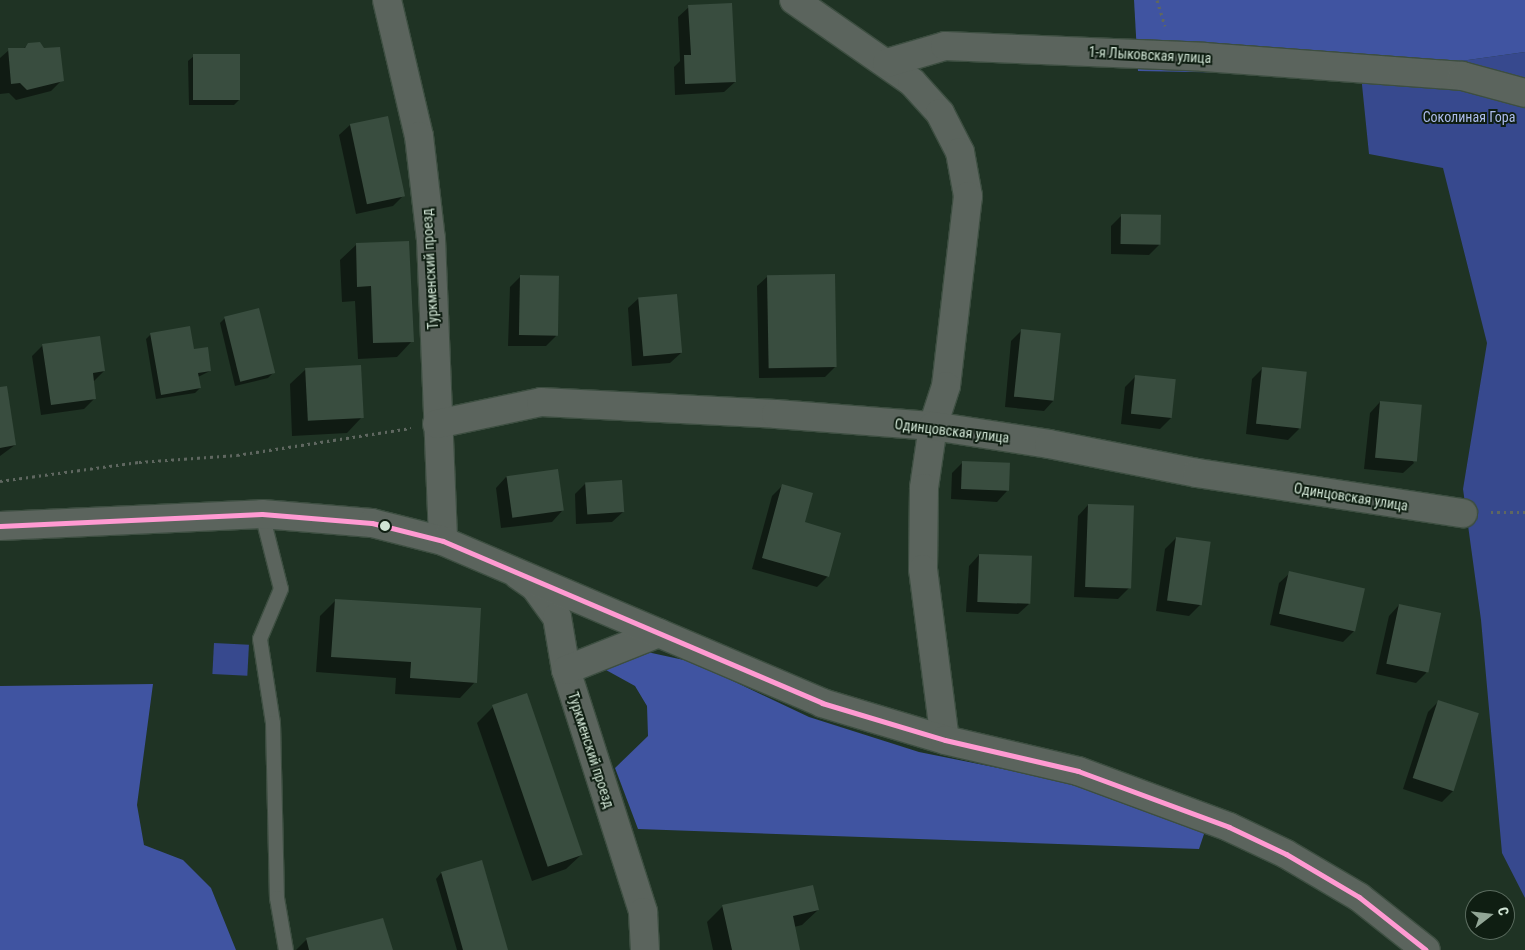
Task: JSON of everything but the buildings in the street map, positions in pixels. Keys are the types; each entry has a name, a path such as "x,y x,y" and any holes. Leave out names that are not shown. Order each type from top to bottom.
{"street":[{"name":"Туркменский проезд","path":"388,0 419,136 428,211 443,541"},
{"path":"794,0 912,82 940,113 960,152 968,196 946,386 933,426 924,488 923,570 945,740"},
{"name":"1-я Лыковская улица","path":"887,63 945,46 1188,56 1462,76 1525,94"},
{"name":"Одинцовская улица","path":"437,424 541,402 776,414 933,426 1049,444 1197,472 1463,512"},
{"path":"0,526 262,514 372,523 443,541 508,567 822,703 945,740 1087,773 1229,827 1286,854 1359,896 1426,950"},
{"name":"Туркменский проезд","path":"508,567 535,587 557,617 566,670 643,912 645,950"},
{"path":"566,670 659,632"}],"lane":[{"path":"262,514 281,589 260,639 273,723 277,898 286,950"}],"path":[{"path":"0,481 138,462 237,455 437,424"}],"green space":[{"name":"Соколиная Гора","path":"1525,52 1525,898 1502,853 1481,620 1463,489 1487,343 1443,168 1369,154 1361,75"},
{"path":"214,643 249,645 247,676 212,674"}],"shaded area":[{"path":"1134,0 1525,0 1525,52 1361,75 1138,71"},
{"path":"638,650 693,662 809,717 919,752 1083,785 1205,831 1199,849 638,829 615,768 648,736 647,706 635,686 606,670"},
{"path":"153,684 137,805 144,845 183,860 211,888 236,950 0,950 0,686"}],"transit line":[{"path":"0,526 262,514 372,523 443,541 822,703 945,740 1078,771 1229,827 1286,854 1359,897 1426,950"}]}
